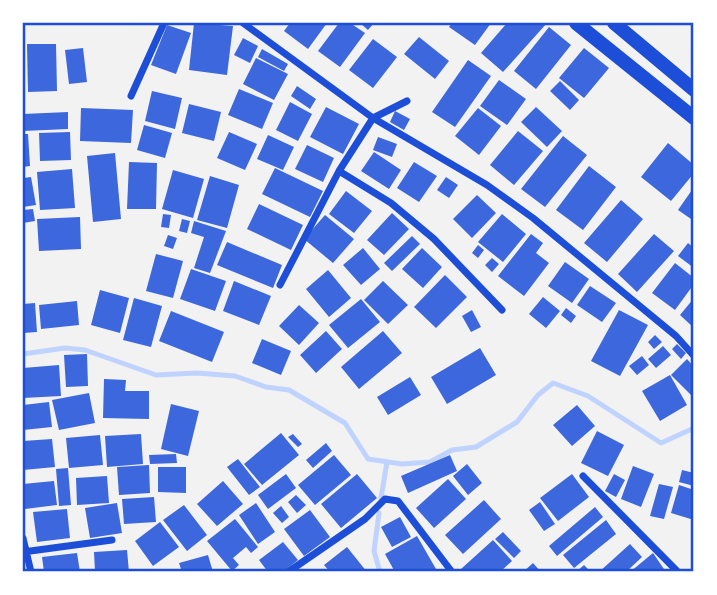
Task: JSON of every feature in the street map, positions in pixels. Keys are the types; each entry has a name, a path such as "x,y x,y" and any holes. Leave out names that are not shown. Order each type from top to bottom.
{"main road":[{"path":"576,23 694,118"},
{"path":"614,23 694,90"}],"street":[{"path":"131,96 164,23"},
{"path":"243,23 373,118 487,185 533,218 676,336 694,356"},
{"path":"280,285 339,171 373,118 407,102"},
{"path":"339,171 391,203 434,239 502,310"},
{"path":"583,476 678,572"},
{"path":"288,572 365,519 385,499 398,501 452,572"},
{"path":"23,538 24,552 31,572"},
{"path":"24,552 112,540"}],"building":[{"path":"194,23 233,26 227,75 189,70"},
{"path":"290,23 327,23 308,49 284,31"},
{"path":"339,23 350,23 365,33 340,67 318,51"},
{"path":"360,23 374,23 368,30"},
{"path":"452,23 491,23 475,45 449,27"},
{"path":"507,23 547,23 503,72 481,53"},
{"path":"167,25 191,33 176,74 151,65"},
{"path":"549,27 571,45 536,89 514,71"},
{"path":"419,37 449,61 435,79 404,54"},
{"path":"243,38 258,46 250,63 234,55"},
{"path":"373,39 397,57 373,88 349,70"},
{"path":"27,44 56,44 57,91 28,92"},
{"path":"83,48 87,82 69,84 65,50"},
{"path":"584,48 609,68 584,98 559,78"},
{"path":"262,49 288,64 284,71 258,57"},
{"path":"256,58 288,74 274,100 243,84"},
{"path":"468,60 491,76 455,127 432,112"},
{"path":"499,80 526,99 507,125 480,106"},
{"path":"560,81 579,100 570,110 550,91"},
{"path":"297,86 316,99 310,109 291,96"},
{"path":"239,89 273,103 262,129 228,115"},
{"path":"152,91 182,98 175,129 145,121"},
{"path":"290,102 312,114 298,141 276,130"},
{"path":"189,104 221,112 214,141 182,133"},
{"path":"326,107 359,124 343,154 310,137"},
{"path":"536,107 562,131 547,147 521,122"},
{"path":"81,108 133,110 131,143 80,141"},
{"path":"478,108 501,126 479,155 455,136"},
{"path":"395,111 410,119 404,130 390,122"},
{"path":"68,112 68,129 23,131 23,114"},
{"path":"144,125 172,133 165,158 137,150"},
{"path":"518,131 543,151 514,185 490,165"},
{"path":"70,132 71,160 40,161 39,133"},
{"path":"229,132 257,144 245,170 217,158"},
{"path":"23,134 28,134 30,166 23,167"},
{"path":"268,135 294,147 283,170 257,159"},
{"path":"563,136 587,155 545,207 521,189"},
{"path":"378,137 397,144 392,157 373,150"},
{"path":"668,143 694,165 694,173 671,201 641,177"},
{"path":"307,145 334,158 323,182 295,169"},
{"path":"374,152 401,170 389,189 361,171"},
{"path":"115,153 121,219 93,222 87,156"},
{"path":"129,162 157,163 156,209 127,209"},
{"path":"414,162 437,176 419,202 397,188"},
{"path":"589,166 616,187 583,230 556,210"},
{"path":"275,168 323,191 310,217 262,194"},
{"path":"72,169 75,208 40,210 37,172"},
{"path":"173,170 204,179 193,218 162,209"},
{"path":"210,176 239,185 227,228 197,220"},
{"path":"31,177 36,205 23,207 23,178"},
{"path":"446,177 458,185 449,198 437,190"},
{"path":"694,187 694,221 678,210"},
{"path":"346,191 372,211 354,233 329,214"},
{"path":"477,195 496,213 472,238 453,219"},
{"path":"621,200 643,219 607,262 584,243"},
{"path":"259,204 303,225 291,250 247,229"},
{"path":"33,209 35,221 23,223 23,210"},
{"path":"392,213 409,229 384,255 367,240"},
{"path":"163,214 171,215 169,228 161,227"},
{"path":"502,214 526,234 503,262 478,242"},
{"path":"325,215 354,239 333,263 304,239"},
{"path":"80,217 81,249 39,251 37,219"},
{"path":"182,219 190,221 187,233 179,231"},
{"path":"194,221 226,231 210,273 194,268 204,237 191,233"},
{"path":"531,234 543,243 536,253 549,263 524,296 498,276"},
{"path":"654,234 674,251 637,292 618,274"},
{"path":"168,235 177,238 173,249 164,246"},
{"path":"412,236 420,244 392,271 384,263"},
{"path":"227,242 282,265 273,288 217,265"},
{"path":"688,243 694,248 694,268 678,256"},
{"path":"478,245 484,250 478,258 472,253"},
{"path":"363,248 380,269 361,285 343,265"},
{"path":"422,248 442,267 423,288 402,269"},
{"path":"156,254 183,261 173,298 146,291"},
{"path":"492,258 499,264 492,272 485,265"},
{"path":"565,262 589,279 572,303 548,286"},
{"path":"675,263 694,278 694,284 675,310 652,293"},
{"path":"191,269 226,281 215,311 180,299"},
{"path":"328,270 351,298 329,317 306,289"},
{"path":"445,275 467,297 436,328 414,307"},
{"path":"234,281 271,296 259,325 223,311"},
{"path":"383,281 408,305 388,324 364,300"},
{"path":"590,286 616,303 602,322 577,305"},
{"path":"100,290 129,298 120,333 91,325"},
{"path":"543,297 560,311 546,328 529,314"},
{"path":"134,298 162,306 151,347 123,340"},
{"path":"694,298 694,328 680,315"},
{"path":"361,299 380,322 348,348 329,325"},
{"path":"77,301 79,325 41,329 39,305"},
{"path":"35,303 37,332 23,333 23,304"},
{"path":"299,305 319,323 299,345 279,326"},
{"path":"566,308 576,316 571,323 561,315"},
{"path":"472,310 481,327 471,332 462,316"},
{"path":"619,310 648,325 620,376 591,361"},
{"path":"171,311 224,332 212,362 159,341"},
{"path":"326,331 342,349 316,373 300,355"},
{"path":"383,331 402,353 359,389 341,367"},
{"path":"655,335 662,342 654,349 648,342"},
{"path":"262,339 291,351 281,375 252,363"},
{"path":"677,344 686,353 681,359 672,349"},
{"path":"663,346 671,355 656,368 648,359"},
{"path":"480,348 496,375 447,404 431,377"},
{"path":"87,354 88,386 66,387 64,355"},
{"path":"642,356 649,365 637,375 629,366"},
{"path":"687,359 694,367 692,396 671,375"},
{"path":"59,365 61,396 23,398 23,368"},
{"path":"670,375 687,405 660,421 642,391"},
{"path":"410,377 421,395 388,415 377,397"},
{"path":"104,379 126,380 125,391 149,391 149,419 103,418"},
{"path":"89,393 95,423 59,430 52,400"},
{"path":"49,402 52,427 23,430 23,405"},
{"path":"171,404 199,411 188,456 161,449"},
{"path":"577,405 595,426 572,446 553,425"},
{"path":"597,431 624,445 608,476 581,463"},
{"path":"281,433 299,455 262,485 244,464"},
{"path":"141,434 143,464 107,467 105,436"},
{"path":"293,434 302,444 298,447 288,437"},
{"path":"100,435 103,465 69,468 66,438"},
{"path":"52,439 55,467 23,470 23,441"},
{"path":"326,443 332,451 313,468 306,460"},
{"path":"176,454 177,463 150,464 149,455"},
{"path":"334,455 351,475 315,505 298,485"},
{"path":"450,455 457,471 408,493 401,476"},
{"path":"238,459 260,487 249,495 227,467"},
{"path":"467,464 482,483 468,495 453,476"},
{"path":"149,465 150,493 119,495 117,467"},
{"path":"633,466 654,474 641,507 621,499"},
{"path":"158,467 186,467 186,493 158,492"},
{"path":"68,468 71,505 59,506 56,469"},
{"path":"682,470 694,473 694,486 679,482"},
{"path":"286,474 296,488 268,509 258,495"},
{"path":"357,474 377,498 341,528 321,504"},
{"path":"572,474 589,497 558,521 540,498"},
{"path":"614,474 625,480 616,497 605,491"},
{"path":"107,476 109,503 77,505 76,478"},
{"path":"448,479 466,499 434,528 416,508"},
{"path":"54,481 57,505 25,509 23,484"},
{"path":"223,481 243,504 217,526 197,504"},
{"path":"659,484 673,487 664,519 650,516"},
{"path":"679,485 694,490 694,520 671,513"},
{"path":"296,495 306,505 297,513 288,502"},
{"path":"154,497 156,522 124,524 122,499"},
{"path":"484,500 501,519 463,554 445,535"},
{"path":"540,502 555,524 544,531 529,510"},
{"path":"117,503 122,533 90,538 85,508"},
{"path":"256,503 275,532 258,544 239,515"},
{"path":"184,505 207,535 187,551 163,520"},
{"path":"281,506 289,517 282,523 273,513"},
{"path":"595,507 603,517 557,556 549,546"},
{"path":"67,509 70,538 37,542 33,512"},
{"path":"310,510 330,537 304,556 284,529"},
{"path":"400,517 411,537 392,547 381,527"},
{"path":"235,519 258,547 251,553 246,547 233,558 239,565 232,571 207,541"},
{"path":"606,520 616,534 574,568 563,555"},
{"path":"160,522 179,547 153,566 135,541"},
{"path":"503,532 521,551 514,558 495,539"},
{"path":"417,536 436,569 431,572 395,572 385,554"},
{"path":"493,540 512,561 500,572 464,572 461,569"},
{"path":"283,542 298,560 283,572 268,572 259,560"},
{"path":"630,544 642,557 626,572 599,572"},
{"path":"347,547 367,572 330,572 324,565"},
{"path":"127,550 129,572 95,572 94,552"},
{"path":"77,553 80,572 44,572 42,557"},
{"path":"653,553 666,572 630,572"},
{"path":"208,555 213,572 182,572 179,563"},
{"path":"533,563 541,572 523,572"},
{"path":"584,565 591,572 576,572"}],"waterway":[{"path":"23,354 65,348 85,350 156,375 197,373 235,376 266,387 289,390 345,423 368,459 402,464 430,462 452,450 476,447 517,422 538,395 553,383 588,396 661,443 694,428"},
{"path":"381,498 387,462"},
{"path":"379,513 374,551 380,572"}]}
